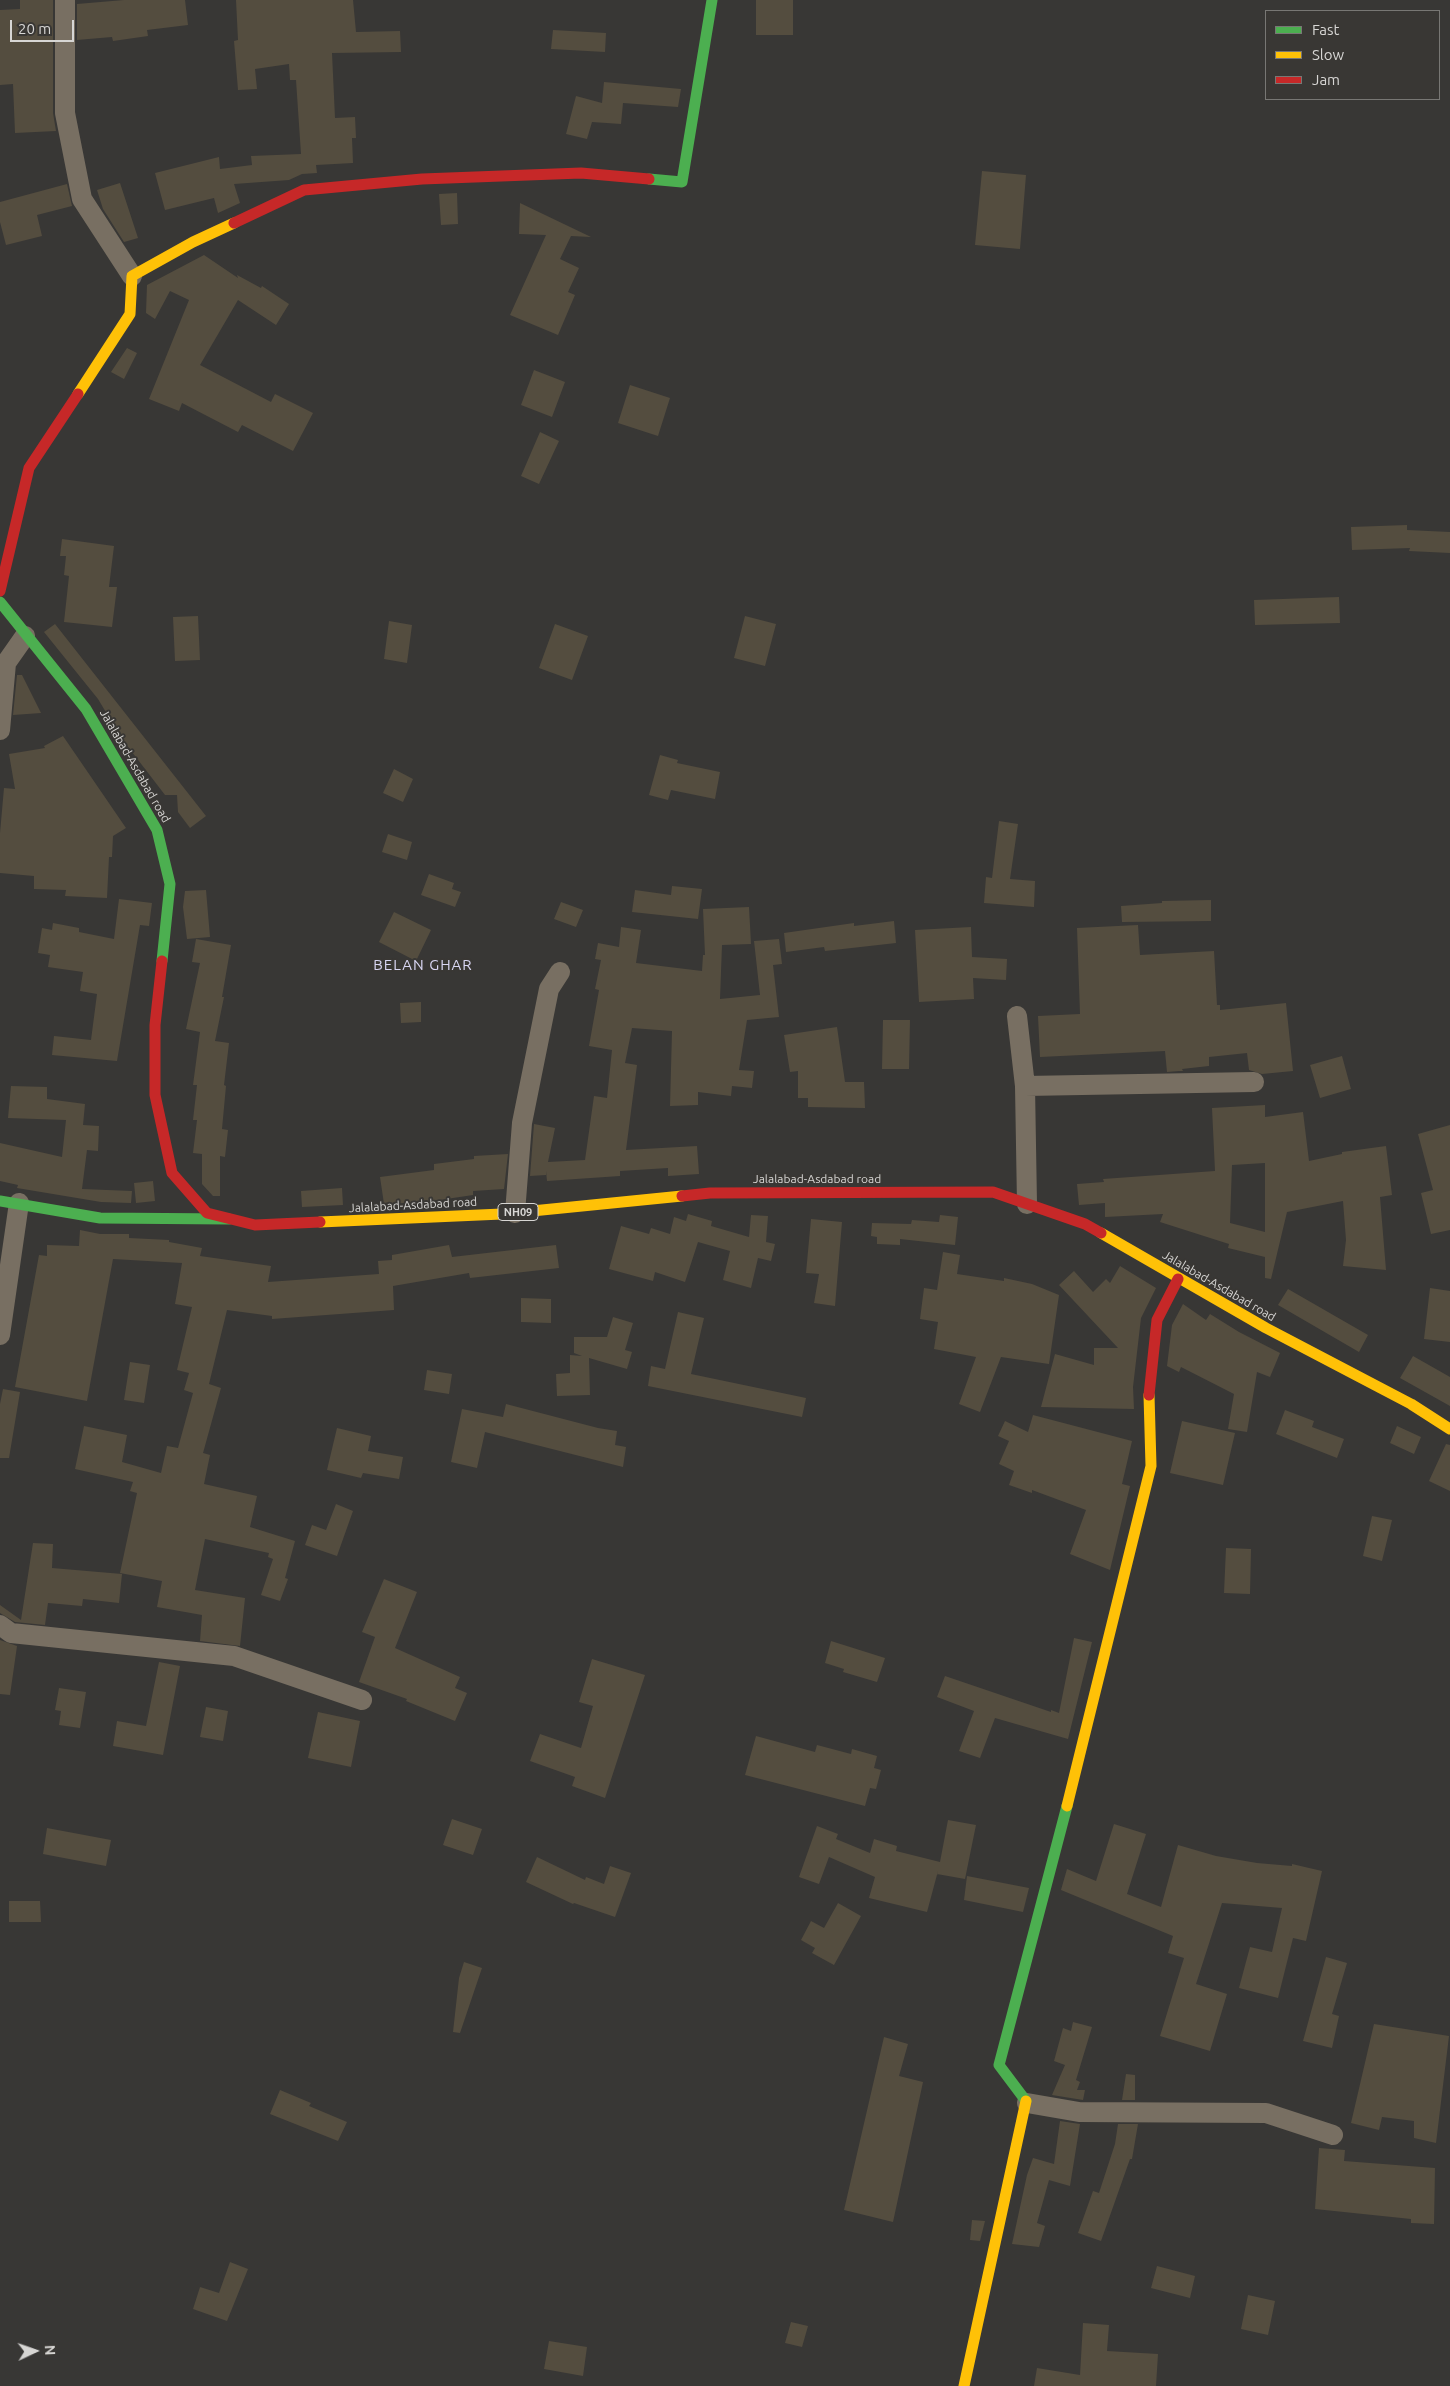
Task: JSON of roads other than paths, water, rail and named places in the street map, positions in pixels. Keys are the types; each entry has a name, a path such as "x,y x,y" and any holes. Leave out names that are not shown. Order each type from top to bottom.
{"street":[{"path":"0,592 29,468 130,314 132,276 82,199 65,114 65,0"},
{"path":"132,276 194,242 304,190 422,179 580,173 682,182 712,0"},
{"name":"Jalalabad-Asdabad road","path":"0,602 25,636 86,709 157,830 170,884 155,1025 155,1095 172,1173 207,1213 255,1225 515,1213 710,1193 993,1192 1085,1224 1178,1279 1266,1328 1411,1404 1450,1428"},
{"path":"0,730 6,663 25,636"},
{"path":"515,1213 522,1123 549,989 560,972"},
{"path":"1017,1016 1025,1086 1027,1204"},
{"path":"1025,1086 1254,1082"},
{"path":"0,1335 10,1202 100,1218 229,1219"},
{"path":"1178,1279 1157,1320 1149,1389 1151,1466 1076,1773 998,2065 1027,2103 1080,2112 1266,2113 1333,2135"},
{"path":"0,1625 10,1633 234,1656 362,1700"},
{"path":"964,2386 1027,2103"}],"district":[{"name":"BELAN GHAR","path":"423,965"}]}
